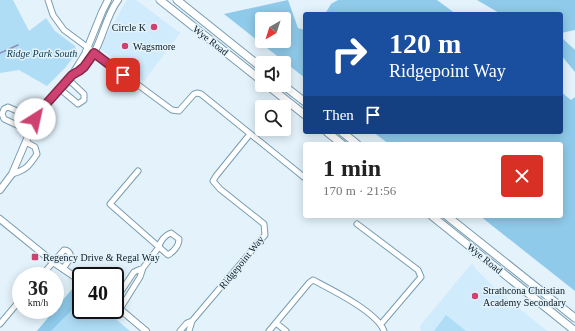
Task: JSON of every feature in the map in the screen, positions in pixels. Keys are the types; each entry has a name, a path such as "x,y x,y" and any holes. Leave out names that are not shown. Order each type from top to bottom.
{"main road":[{"name":"Wye Road","path":"160,0 255,75"},
{"name":"Wye Road","path":"177,0 255,62"},
{"path":"291,91 303,100"},
{"path":"276,92 303,113"},
{"path":"330,134 340,142"},
{"path":"344,134 354,142"},
{"name":"Wye Road","path":"434,218 575,331"},
{"name":"Wye Road","path":"450,218 575,318"}],"street":[{"path":"48,0 53,15 60,26 69,35 172,110 179,111 194,94 200,94 303,177"},
{"path":"0,190 12,174 35,119 70,77 88,49 98,21 108,0"},
{"path":"70,77 84,67 94,53 108,17 118,0"},
{"path":"60,89 78,104 84,100 84,94 70,77"},
{"path":"30,131 4,118 2,114 4,109 8,106 35,119"},
{"name":"Ridgepoint Way","path":"189,331 192,321 265,235 264,224 220,189 213,181 250,134"},
{"path":"12,174 27,168 38,154 35,147 26,142"},
{"path":"124,298 140,277 143,268 159,248 110,204 138,171"},
{"path":"0,219 61,267"},
{"path":"357,224 418,270 420,277 381,324"},
{"path":"49,267 62,251 67,250 71,257 64,267"},
{"path":"124,287 134,272 143,268"},
{"path":"269,331 313,280 358,306 381,324 384,331"},
{"path":"0,324 12,310"},
{"path":"124,313 146,331"},
{"name":"Ridgepoint Way","path":"180,331 186,323 192,321"},
{"path":"276,323 286,331"}],"shaded area":[{"path":"127,0 136,0 180,33 144,81 99,48"},
{"path":"288,0 298,28 303,29 303,76 291,67 291,56 277,56 267,48 291,48 291,12 255,12 255,38 224,14"},
{"path":"338,0 437,0 453,12 326,12 331,4"},
{"path":"477,0 575,0 575,30 563,33 563,12 498,12"},
{"path":"563,39 575,50 575,72 563,57"},
{"path":"563,94 571,100 575,97 575,291 483,218 563,218 563,142 386,142 376,134 563,134"},
{"name":"Strathcona Christian Academy Secondary","path":"472,263 498,291 547,331 421,331 420,326"},
{"path":"72,289 72,310 64,318 64,299"},
{"path":"47,319 63,319 51,331 37,331"}],"green space":[{"name":"Ridge Park South","path":"0,0 13,0 29,31 46,18 55,31 75,46 77,52 65,68 47,86 19,70 0,73"},
{"path":"72,289 72,319 116,319 130,331 37,331 47,319 64,319 64,299"},
{"path":"446,315 466,331 434,331"}],"waterway":[{"path":"0,53 18,45"}],"place":[{"name":"Circle K","path":"154,27"},
{"name":"Wagsmore","path":"125,46"},
{"name":"Regency Drive & Regal Way","path":"35,257"},
{"name":"Strathcona Christian Academy Secondary","path":"475,296"}],"route":[{"path":"35,119 72,75 84,67 94,53 123,75"}]}
